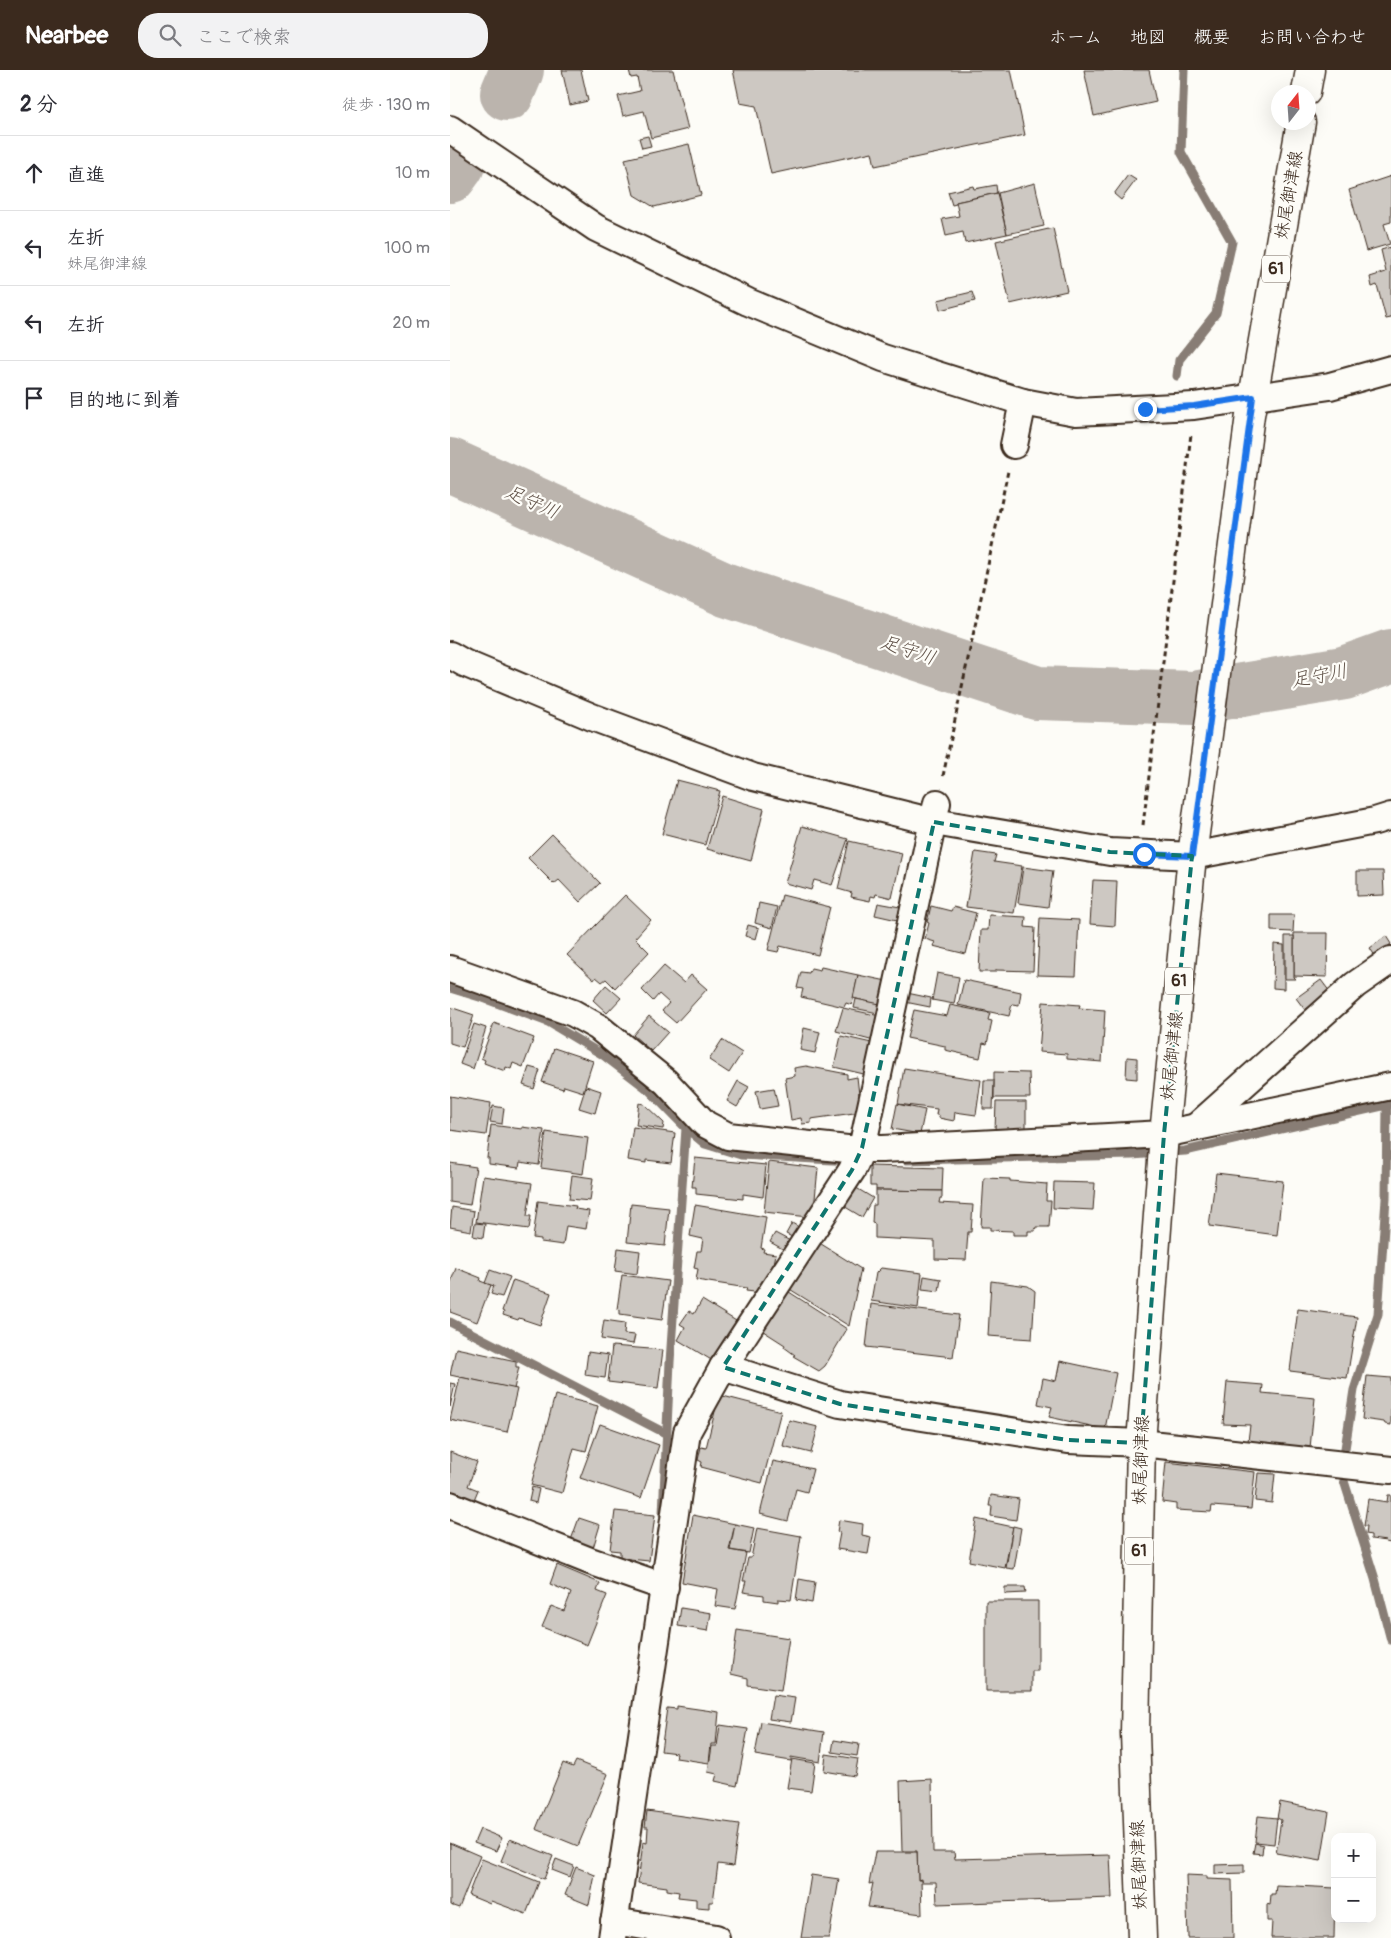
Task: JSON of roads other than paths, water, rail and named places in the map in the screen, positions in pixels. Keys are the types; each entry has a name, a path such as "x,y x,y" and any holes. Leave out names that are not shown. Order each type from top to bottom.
{"main road":[{"path":"1307,85 1310,70"},
{"name":"妹尾御津線","path":"1142,1938 1135,1733 1140,1443 1163,1146 1192,856 1252,406 1300,130"}],"street":[{"path":"450,130 596,228 748,302 883,358 1023,402 1076,412 1194,406 1252,406 1391,370"},
{"path":"1014,444 1023,402"},
{"path":"450,655 464,663 592,717 753,777 936,812 1110,852 1192,856 1375,821 1391,816"},
{"path":"716,1938 613,1929 658,1585 688,1432 723,1367 858,1158 936,812"},
{"path":"858,1158 882,1149 1163,1146 1196,1128 1355,985 1391,960"},
{"path":"450,969 574,1013 598,1027 666,1082 705,1124 728,1136 848,1149 858,1158"},
{"path":"1196,1128 1391,1086"},
{"path":"723,1367 840,1404 1068,1440 1140,1443 1391,1470"},
{"path":"450,1505 590,1561 658,1585"}],"waterway":[{"path":"507,94 517,70"},
{"path":"1177,376 1179,360 1216,313 1232,242 1181,152 1184,70"},
{"path":"450,176 458,165"},
{"name":"足守川","path":"450,465 726,590 1037,693 1194,698 1344,673 1391,656"},
{"path":"450,988 548,1022 603,1055 650,1091 686,1128 670,1362 663,1514"},
{"path":"906,1160 1132,1155 1185,1151 1391,1104"},
{"path":"1387,1105 1386,1199 1378,1314 1354,1390 1344,1455 1344,1481 1375,1579 1391,1640"},
{"path":"686,1128 705,1144 741,1155 851,1161"},
{"path":"450,1322 667,1434"}]}
